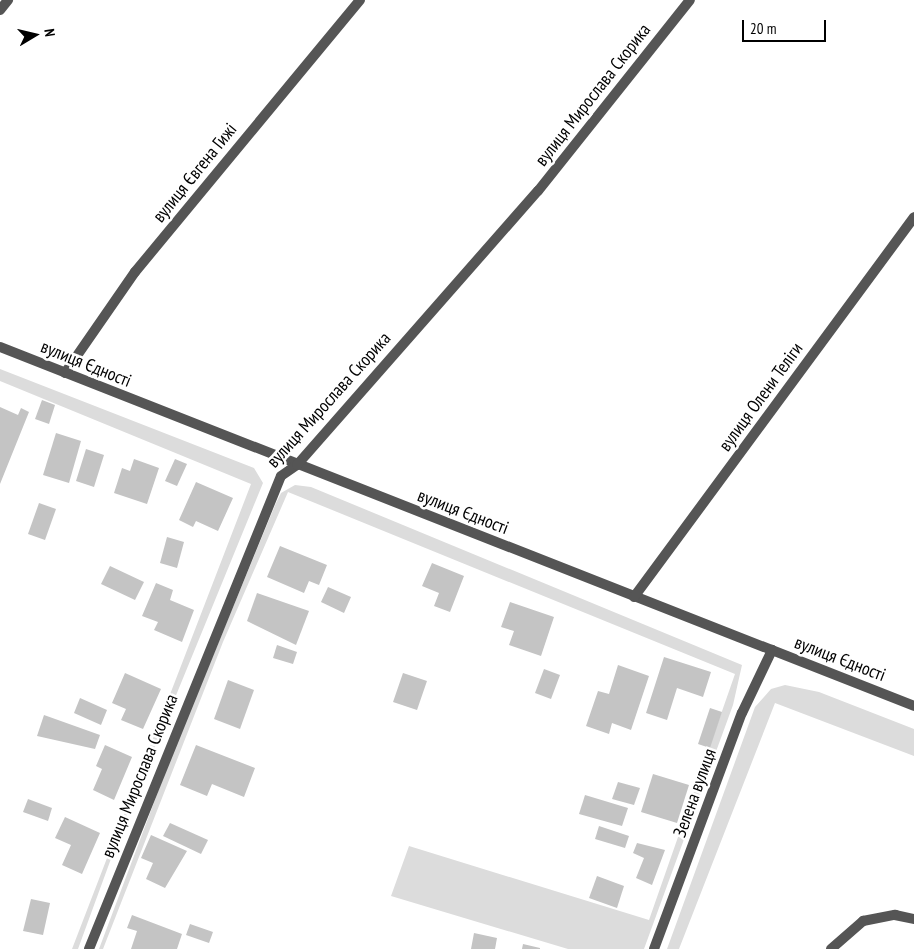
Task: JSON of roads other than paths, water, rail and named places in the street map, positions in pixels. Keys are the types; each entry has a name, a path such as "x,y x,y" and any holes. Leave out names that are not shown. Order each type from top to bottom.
{"street":[{"path":"0,10 8,0"},
{"name":"вулиця Євгена Гижі","path":"65,373 135,272 360,0"},
{"name":"вулиця Мирослава Скорика","path":"89,949 272,492 281,476 297,464 538,192 690,0"},
{"name":"вулиця Олени Теліги","path":"634,596 914,217"},
{"name":"вулиця Єдності","path":"0,347 914,706"},
{"name":"Зелена вулиця","path":"654,949 742,713 772,650"},
{"path":"831,949 862,920 895,915 914,919"}]}
